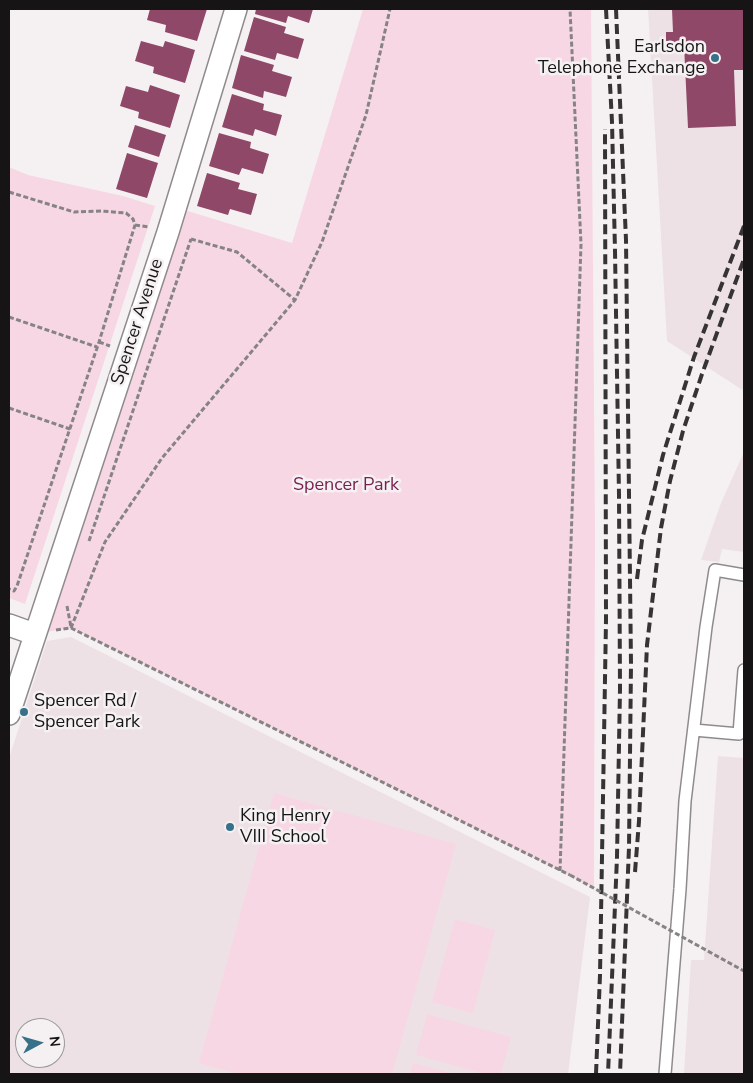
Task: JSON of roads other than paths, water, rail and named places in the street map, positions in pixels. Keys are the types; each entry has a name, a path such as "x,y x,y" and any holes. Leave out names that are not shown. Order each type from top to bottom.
{"street":[{"name":"Spencer Avenue","path":"9,714 168,232 236,9"},
{"path":"9,625 34,634"}],"lane":[{"path":"665,1074 685,801 706,626 715,570 744,575"},
{"path":"694,730 739,734 744,670"}],"railway":[{"path":"606,9 612,122 615,251 620,689 617,857 608,1074"},
{"path":"616,9 626,240 631,664 629,847 620,1074"},
{"path":"596,1074 600,975 606,620 605,129"},
{"path":"637,579 642,540 663,455 694,357 744,226"},
{"path":"635,872 647,645 661,528 670,481 683,431 744,259"}],"place":[{"name":"Earlsdon Telephone Exchange","path":"715,58"},
{"name":"Spencer Rd / Spencer Park","path":"24,712"},
{"name":"King Henry VIII School","path":"230,827"}],"park label":[{"name":"Spencer Park","path":"346,486"}]}
